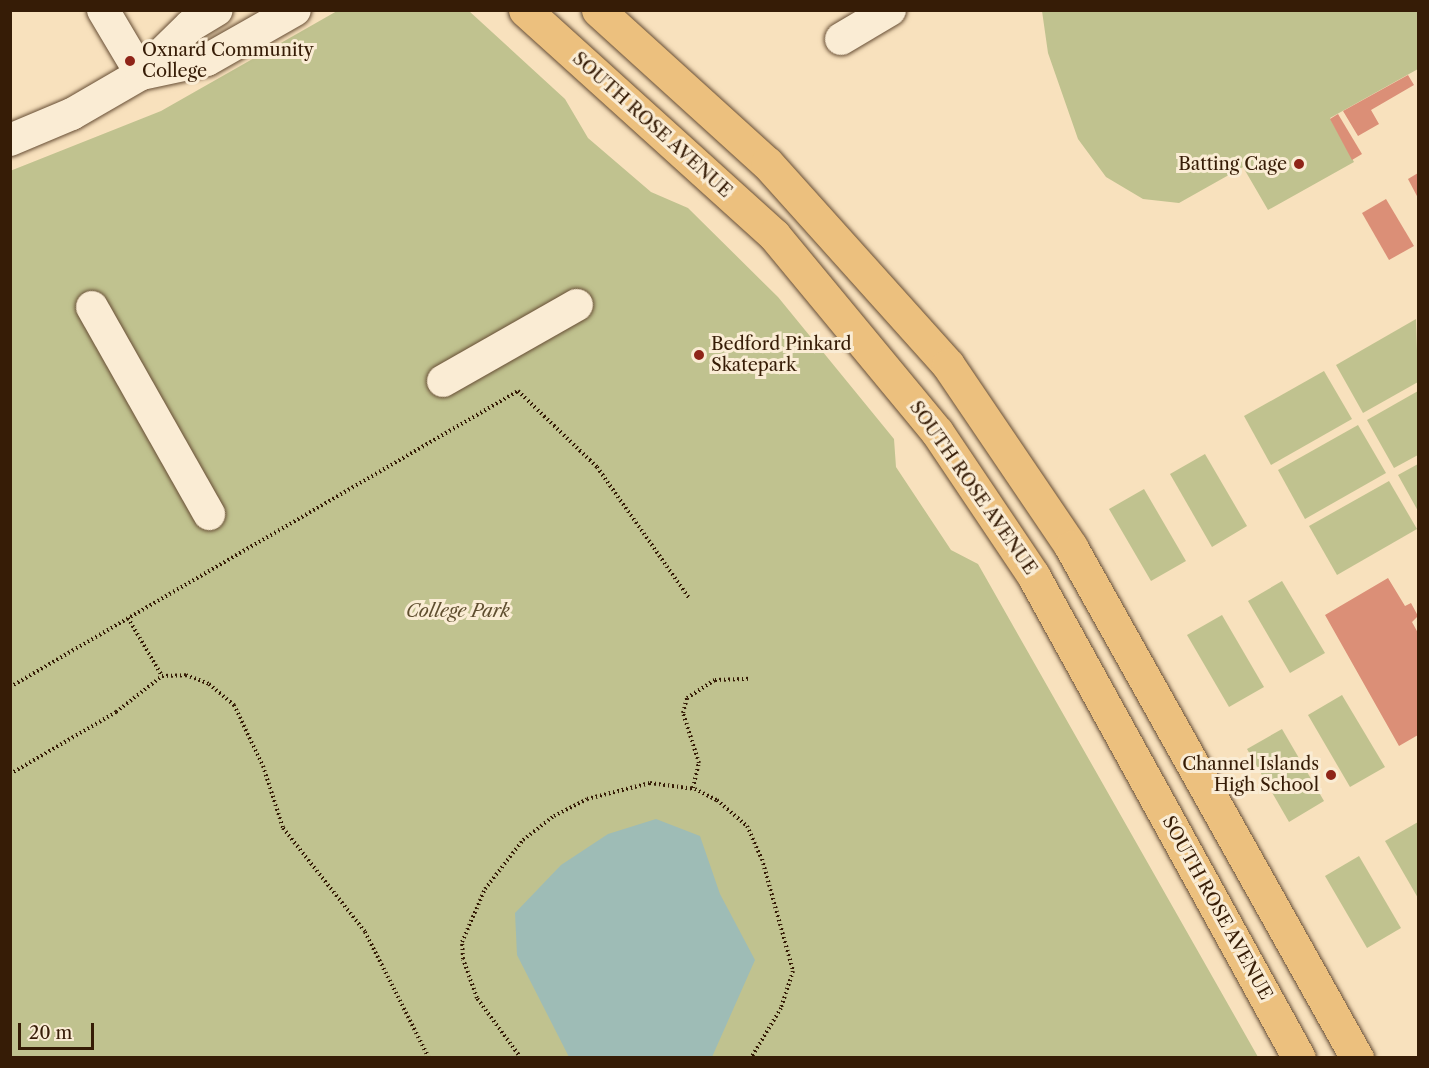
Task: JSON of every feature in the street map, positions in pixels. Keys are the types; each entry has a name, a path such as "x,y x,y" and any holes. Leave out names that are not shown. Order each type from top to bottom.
{"main road":[{"name":"SOUTH ROSE AVENUE","path":"525,10 774,235 937,432 1034,575 1299,1058"},
{"path":"598,10 782,178 876,279 962,383 1071,547 1357,1058"}],"street":[{"path":"103,10 141,74"},
{"path":"10,140 72,114 141,74 190,26 217,10"},
{"path":"141,74 207,60 295,10"},
{"path":"841,39 890,10"},
{"path":"443,381 577,305"},
{"path":"92,307 209,514"}],"path":[{"path":"10,687 518,392 597,467 688,598"},
{"path":"128,618 162,676"},
{"path":"10,774 116,712 162,676 186,675 209,684 234,705 262,766 283,828 365,932 429,1058"},
{"path":"693,788 699,763 683,713 687,698 715,680 750,679"},
{"path":"521,1058 477,998 463,958 462,942 484,889 523,840 587,799 650,783 693,788 747,826 789,946 793,971 789,986 751,1058"}],"green space":[{"name":"College Park","path":"337,11 469,11 565,99 588,138 651,192 688,208 778,297 894,439 896,467 951,550 978,564 1258,1057 11,1057 10,171 161,111"},
{"path":"1042,11 1418,11 1418,69 1330,118 1354,162 1268,210 1243,167 1179,203 1143,199 1106,177 1078,139 1048,53"},
{"path":"1416,319 1418,382 1363,413 1336,365"},
{"path":"1324,371 1352,419 1271,465 1244,416"},
{"path":"1418,391 1418,455 1394,468 1367,420"},
{"path":"1358,425 1386,473 1305,519 1278,470"},
{"path":"1205,454 1247,526 1212,547 1170,474"},
{"path":"1418,464 1418,511 1398,475"},
{"path":"1389,481 1417,529 1337,575 1309,526"},
{"path":"1144,489 1186,561 1151,581 1109,509"},
{"path":"1282,581 1325,653 1290,673 1248,601"},
{"path":"1222,615 1264,687 1229,707 1187,635"},
{"path":"1342,695 1385,767 1350,787 1308,715"},
{"path":"1282,729 1324,801 1289,822 1247,749"},
{"path":"1418,822 1418,898 1385,841"},
{"path":"1359,856 1401,928 1367,948 1325,876"}],"water":[{"path":"656,819 700,836 720,894 755,960 712,1057 569,1057 517,955 515,913 561,865 608,834"}],"building":[{"path":"1408,75 1414,85 1371,110 1379,124 1358,136 1343,111"},
{"path":"1338,114 1362,154 1352,160 1330,119"},
{"path":"1418,173 1418,198 1408,179"},
{"path":"1386,199 1414,246 1389,260 1362,213"},
{"path":"1388,578 1405,606 1411,603 1418,616 1412,622 1418,633 1418,735 1399,746 1325,615"}],"place":[{"name":"Oxnard Community College","path":"130,61"},
{"name":"Batting Cage","path":"1299,164"},
{"name":"Bedford Pinkard Skatepark","path":"699,355"},
{"name":"Channel Islands High School","path":"1331,775"}]}
